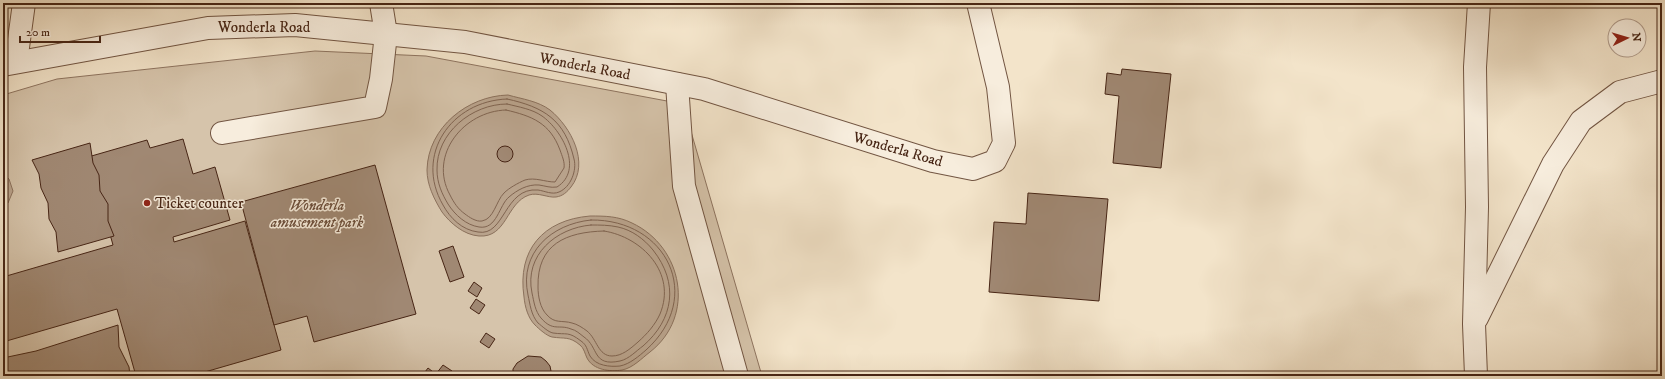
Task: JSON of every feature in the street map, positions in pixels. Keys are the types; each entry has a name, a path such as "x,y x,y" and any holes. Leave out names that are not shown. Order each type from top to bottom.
{"street":[{"path":"10,64 12,27 24,3"},
{"path":"222,133 375,107 381,79 386,34 381,3"},
{"name":"Wonderla Road","path":"10,64 208,28 294,24 465,42 704,89 933,161 973,169 995,161 1004,143 998,87 978,3"},
{"path":"1476,376 1474,324 1477,207 1475,67 1479,3"},
{"path":"1474,324 1553,164 1580,121 1620,92 1662,81"},
{"path":"677,84 684,186 737,376"}],"green space":[{"name":"Wonderla amusement park","path":"315,51 426,56 683,104 762,376 3,376 3,95 57,79"}],"water":[{"path":"508,95 540,104 558,117 565,126 576,146 579,167 571,187 563,195 553,197 536,194 529,195 521,199 515,205 501,226 495,232 488,235 473,235 463,231 453,224 442,212 436,202 427,176 429,154 434,140 443,128 453,117 465,108 479,101"},
{"path":"3,174 9,179 13,191 8,203 3,207"},
{"path":"590,216 606,216 622,219 632,223 649,234 663,248 672,265 677,283 678,302 674,320 665,337 637,362 622,370 612,371 598,368 590,362 580,345 573,340 552,337 545,334 533,322 525,305 523,280 525,265 529,252 537,240 547,231 559,224 573,219"}],"building":[{"path":"1122,69 1171,74 1161,168 1113,163 1119,96 1105,94 1107,73 1121,75"},
{"path":"183,139 193,174 215,167 230,220 173,237 174,242 245,221 281,350 191,376 136,376 117,309 3,342 3,277 113,245 88,157 147,140 150,148"},
{"path":"90,143 93,163 99,175 100,191 108,204 108,221 114,236 58,252 56,232 49,219 48,203 41,188 39,174 32,160"},
{"path":"505,146 511,148 513,154 511,160 505,162 499,160 497,154 499,148"},
{"path":"375,165 416,314 314,342 307,316 274,325 241,202"},
{"path":"1028,193 1108,199 1099,301 989,292 994,222 1026,224"},
{"path":"453,246 464,277 450,282 439,251"},
{"path":"474,282 482,288 477,297 468,291"},
{"path":"476,299 485,305 479,314 470,308"},
{"path":"118,325 119,347 129,367 130,376 3,376 3,358 36,351"},
{"path":"486,333 495,339 489,348 480,342"},
{"path":"528,356 541,357 546,361 550,366 552,376 513,376 513,369 517,363"},
{"path":"443,365 452,371 448,376 440,376 436,374"},
{"path":"428,368 437,375 422,376"}],"place":[{"name":"Ticket counter","path":"147,203"}]}
